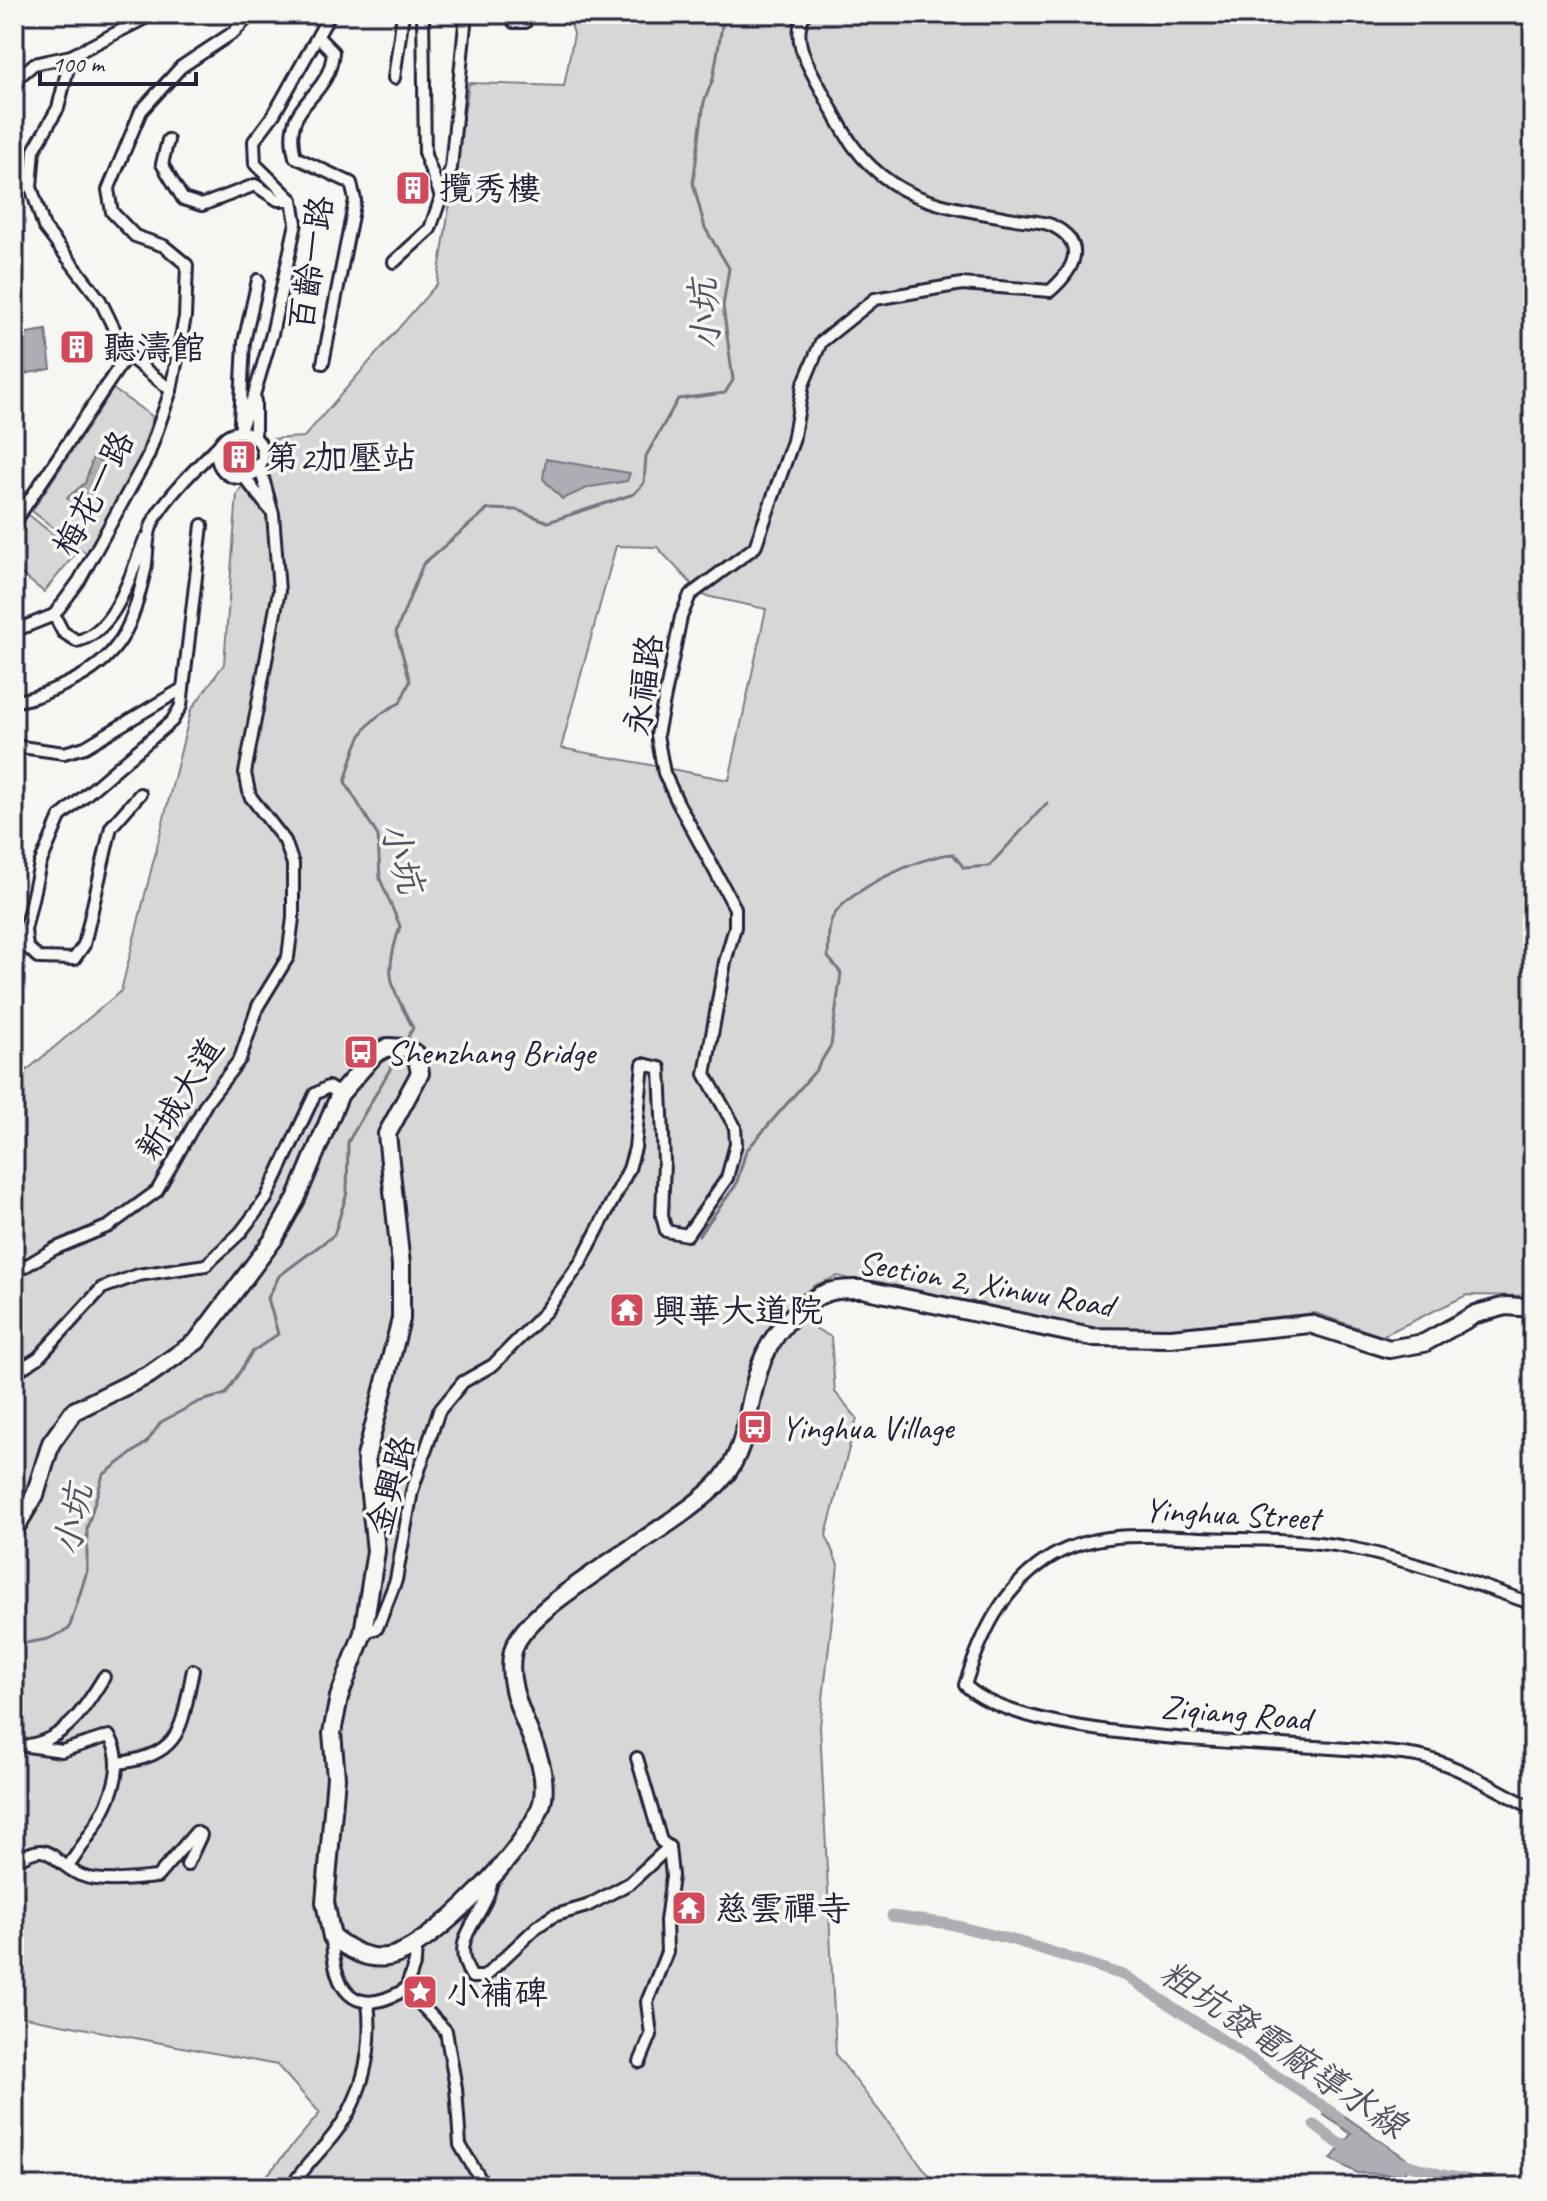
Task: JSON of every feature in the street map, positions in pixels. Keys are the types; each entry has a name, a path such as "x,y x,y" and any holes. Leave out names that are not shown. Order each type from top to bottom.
{"main road":[{"path":"14,1530 35,1495 51,1443 74,1411 150,1374 197,1341 273,1240 296,1199 340,1094 375,1054 388,1047 405,1048 416,1054 420,1073 387,1134 401,1265 401,1319 366,1457 376,1551 363,1633 339,1697 332,1733 336,1777 325,1902 332,1937"},
{"name":"Section 2, Xinwu Road","path":"332,1937 369,1958 390,1957 416,1946 438,1930 492,1876 532,1829 543,1797 544,1776 513,1677 513,1651 523,1632 559,1599 695,1505 720,1482 733,1465 754,1378 766,1349 787,1320 817,1293 837,1288 862,1289 1091,1337 1171,1338 1310,1324 1389,1349 1424,1343 1476,1314 1506,1306 1533,1308"}],"street":[{"path":"14,81 34,64 71,56 153,14"},
{"name":"梅花一路","path":"54,615 79,581 148,456 171,390 185,317 187,265 164,246 135,236 112,212 108,190 141,111 181,67 234,32 251,14"},
{"path":"14,631 54,615 63,632 77,641 96,632 116,606 151,526 192,471 221,443 239,432 254,395 296,223 292,200 255,164 254,141 274,114 330,14"},
{"path":"394,78 403,14"},
{"path":"423,14 425,155 440,194"},
{"path":"394,262 430,229 451,168 466,14"},
{"path":"512,14 514,22 525,22 527,14"},
{"name":"永福路","path":"493,1365 557,1299 581,1262 629,1169 635,1148 643,1064 660,1068 664,1161 662,1216 666,1231 687,1235 727,1178 736,1144 735,1127 705,1074 725,962 735,927 735,908 673,793 664,773 657,735 681,617 690,595 755,547 793,441 803,385 821,342 875,299 962,284 1050,291 1071,273 1075,255 1071,241 1050,225 925,200 893,184 855,153 801,53 801,21 805,14"},
{"name":"百齡一路","path":"318,37 333,52 331,69 291,124 290,139 295,157 351,183 355,200 323,363"},
{"path":"71,56 58,108 34,150 31,187 44,227 100,300 127,355 171,390"},
{"path":"168,140 162,164 183,199 202,205 255,185 278,200 292,200"},
{"path":"239,432 244,342 258,280"},
{"path":"14,523 127,355"},
{"path":"221,443 217,455 221,467 230,477 251,476 259,464 262,451 255,439 254,395"},
{"path":"239,432 255,439"},
{"name":"新城大道","path":"14,1273 54,1249 109,1226 157,1191 207,1102 240,1059 258,1006 288,957 293,918 293,864 285,841 250,796 245,773 279,591 273,514 259,464"},
{"path":"192,471 221,467"},
{"path":"244,477 273,514"},
{"path":"140,794 111,827 84,945 74,959 39,958 27,947 25,930 29,903 40,864 60,817 172,721 181,706 202,525"},
{"path":"14,701 51,690 104,663 122,638 134,609 151,526"},
{"path":"14,746 64,753 85,747 182,689"},
{"path":"14,1373 38,1358 102,1288 138,1275 206,1265 240,1233 266,1199 315,1094 328,1087 340,1094"},
{"name":"金興路","path":"363,1633 377,1628 396,1580 412,1491 439,1411 463,1382 493,1365"},
{"name":"Yinghua Street","path":"974,1655 986,1626 1003,1601 1046,1559 1077,1543 1141,1535 1305,1542 1345,1547 1417,1564 1533,1604"},
{"name":"Ziqiang Road","path":"974,1655 965,1685 977,1697 1045,1722 1420,1756 1533,1808"},
{"path":"119,1763 149,1759 168,1746 181,1727 193,1670"},
{"path":"19,1745 50,1741 82,1713 104,1677"},
{"path":"19,1745 62,1751 109,1736 117,1749 119,1763 104,1806 69,1865"},
{"path":"637,1758 661,1841 669,1847 672,1876 666,1921 667,1952 647,2002 651,2035 640,2062"},
{"path":"14,1862 33,1850 45,1850 80,1874 99,1878 157,1877 196,1832 201,1835 187,1865"},
{"path":"492,1876 490,1897 463,1942 462,1962 472,1977 484,1977 553,1916 587,1906 630,1883 669,1847"},
{"path":"332,1937 333,1959 343,1991 353,1999 368,2002 391,1998 406,1989 415,1962 416,1946"},
{"path":"406,1989 446,2031 456,2088 460,2145 485,2187"},
{"path":"291,2187 343,2122 363,2080 371,2034 368,2002"}],"shaded area":[{"path":"568,14 1533,14 1533,1296 1467,1295 1382,1336 1315,1313 1157,1330 1098,1328 928,1300 838,1276 813,1286 800,1303 815,1328 831,1337 835,1392 857,1418 826,1535 838,1565 820,1726 836,2055 938,2187 257,2187 320,2113 277,2065 14,2015 14,1081 121,991 191,710 224,664 237,494 272,439 304,437 437,284 469,83 564,86 574,34","holes":["616,546 657,547 702,595 766,609 729,780 561,748"]},
{"path":"46,330 51,369 18,375 14,335"},
{"path":"113,389 153,417 135,471 87,554 32,511"},
{"path":"93,457 105,465 104,473 82,506 78,507 67,498 85,483"},
{"path":"546,459 630,473 627,481 590,487 562,499 543,479"},
{"path":"29,515 76,553 44,592 14,568 14,534"},
{"path":"1330,2106 1408,2160 1404,2175 1357,2173 1331,2159 1351,2134 1324,2115"}],"waterway":[{"name":"小坑","path":"405,1042 413,1028 394,989 391,969 400,926 380,879 378,836 345,782 353,755 368,726 386,710 400,703 410,681 396,632 423,564 488,509 517,510 548,522 634,494 644,483 646,456 678,399 725,393 733,380 723,306 729,268 705,228 693,183 704,102 713,79 724,14"},
{"path":"699,1235 736,1185 746,1151 816,1070 831,1045 841,973 828,957 829,933 832,919 839,908 886,876 940,856 953,854 964,868 989,866 1047,803"},
{"name":"小坑","path":"14,1645 48,1639 69,1629 87,1571 87,1528 103,1475 147,1442 161,1422 198,1402 226,1394 252,1352 278,1334 268,1298 279,1276 334,1235 347,1193 348,1142 400,1052"},
{"name":"粗坑發電廠導水線","path":"892,1916 949,1924 1017,1941 1126,1976 1339,2117"},
{"path":"1314,2125 1338,2143 1355,2148"},
{"name":"粗坑發電廠導水線","path":"1396,2161 1442,2175 1508,2187"}],"place":[{"name":"攬秀樓","path":"413,188"},
{"name":"聽濤館","path":"77,347"},
{"name":"第2加壓站","path":"239,457"},
{"name":"Shenzhang Bridge","path":"361,1052"},
{"name":"興華大道院","path":"627,1310"},
{"name":"Yinghua Village","path":"755,1427"},
{"name":"慈雲禪寺","path":"689,1908"},
{"name":"小補碑","path":"420,1992"}]}
